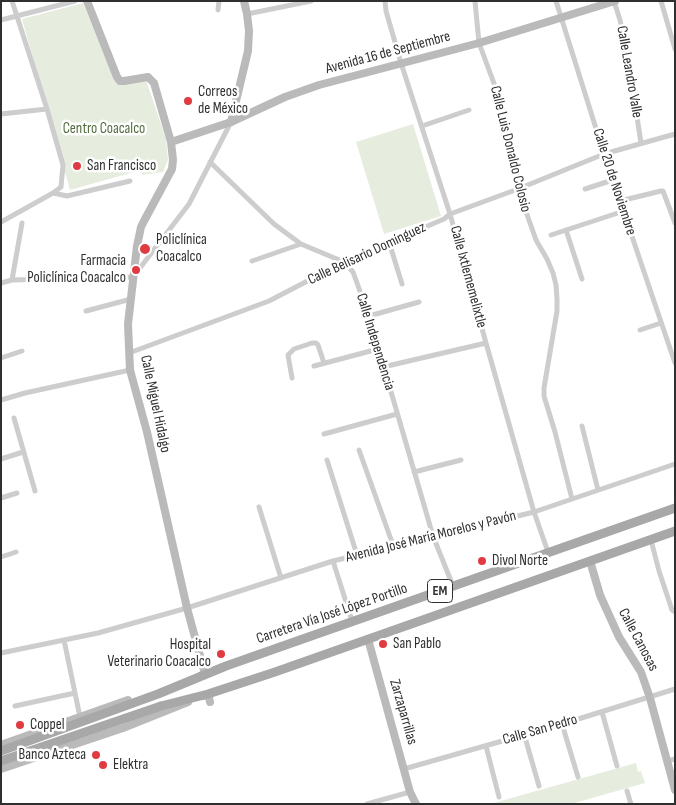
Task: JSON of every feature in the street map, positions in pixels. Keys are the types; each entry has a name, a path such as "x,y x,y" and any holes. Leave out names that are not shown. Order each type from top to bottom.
{"main road":[{"name":"Carretera Vía José López Portillo","path":"2,749 158,694 205,674 352,621 675,508"},
{"name":"EM","path":"1,761 161,706 209,698 368,639 675,531"}],"street":[{"path":"1,222 61,187 63,165 12,1"},
{"path":"1,20 75,1"},
{"name":"Calle Miguel Hidalgo","path":"87,1 120,81 124,82 148,77 154,84 171,142 174,160 172,169 140,227 128,324 130,370 147,432 187,608 205,674"},
{"path":"218,10 219,1"},
{"path":"1,283 12,280 134,277 189,204 231,122 248,51 249,31 244,1"},
{"path":"247,14 311,1"},
{"name":"Calle Ixtlememelixtle","path":"385,1 386,11 401,63 450,214 534,512 548,552"},
{"name":"Calle Luis Donaldo Colosio","path":"475,1 480,43 502,105 518,189 536,240 547,259 556,285 557,311 544,396 572,499"},
{"name":"Calle 20 de Noviembre","path":"556,1 560,19 604,154 675,363"},
{"name":"Avenida 16 de Septiembre","path":"171,142 231,122 285,97 319,85 480,43 615,1"},
{"name":"Calle Leandro Valle","path":"615,1 628,58 641,143"},
{"path":"661,1 675,49"},
{"path":"2,113 47,109"},
{"path":"422,126 469,110"},
{"name":"Calle Belisario Domínguez","path":"129,353 269,301 344,262 444,219 450,214 604,154 675,134"},
{"path":"210,162 274,224 301,244 344,262"},
{"path":"53,192 68,196 130,180"},
{"path":"585,188 613,180"},
{"path":"620,201 663,191 675,223"},
{"path":"550,235 624,211"},
{"path":"12,280 22,223"},
{"path":"566,230 582,279"},
{"path":"389,242 402,284"},
{"path":"252,262 301,244"},
{"name":"Calle Independencia","path":"344,262 353,272 368,316 433,536 453,586"},
{"path":"86,311 131,299"},
{"path":"368,316 419,302"},
{"path":"640,330 661,323"},
{"path":"292,378 288,355 294,348 316,343 324,363"},
{"path":"383,367 486,343"},
{"path":"314,366 378,349"},
{"path":"1,358 22,351"},
{"path":"1,400 130,370"},
{"path":"324,434 397,414"},
{"path":"14,418 34,491"},
{"path":"582,426 598,490"},
{"path":"359,450 393,546"},
{"path":"1,460 24,452"},
{"path":"327,460 356,555"},
{"path":"414,472 460,460"},
{"name":"Avenida José María Morelos y Pavón","path":"187,608 333,561 534,512 675,464"},
{"path":"1,498 17,493"},
{"path":"259,507 281,578"},
{"path":"651,540 659,571 672,610 675,612"},
{"path":"1,557 16,552"},
{"path":"333,561 352,621"},
{"name":"Calle Canosas","path":"590,561 600,595 619,637 641,672 671,760 675,790"},
{"path":"1,653 98,633 187,608"},
{"name":"Zarzaparrillas","path":"368,639 410,792 416,804"},
{"path":"64,640 80,717"},
{"path":"10,766 3,760 2,749 80,717 205,674"},
{"name":"Calle San Pedro","path":"404,768 562,724 675,689"},
{"path":"15,706 75,693"},
{"path":"1,769 209,698"},
{"path":"602,712 616,766"},
{"path":"562,724 578,777"},
{"path":"524,734 539,786"},
{"path":"486,746 500,797"},
{"path":"627,791 631,804"},
{"path":"367,804 410,792"},
{"name":"Zarzaparrillas","path":"410,792 410,804"}],"green space":[{"name":"Centro Coacalco","path":"83,3 115,81 127,83 146,80 166,139 168,160 163,172 142,175 141,170 70,190 22,19"},
{"path":"413,124 441,216 384,234 356,142"},
{"path":"636,763 638,772 641,771 645,783 571,804 490,804"}],"place":[{"name":"Correos de México","path":"188,101"},
{"name":"San Francisco","path":"77,166"},
{"name":"Policlínica Coacalco","path":"145,249"},
{"name":"Farmacia Policlínica Coacalco","path":"136,270"},
{"name":"Divol Norte","path":"482,561"},
{"name":"San Pablo","path":"383,644"},
{"name":"Hospital Veterinario Coacalco","path":"221,654"},
{"name":"Coppel","path":"20,725"},
{"name":"Banco Azteca","path":"96,755"},
{"name":"Elektra","path":"103,765"}]}
